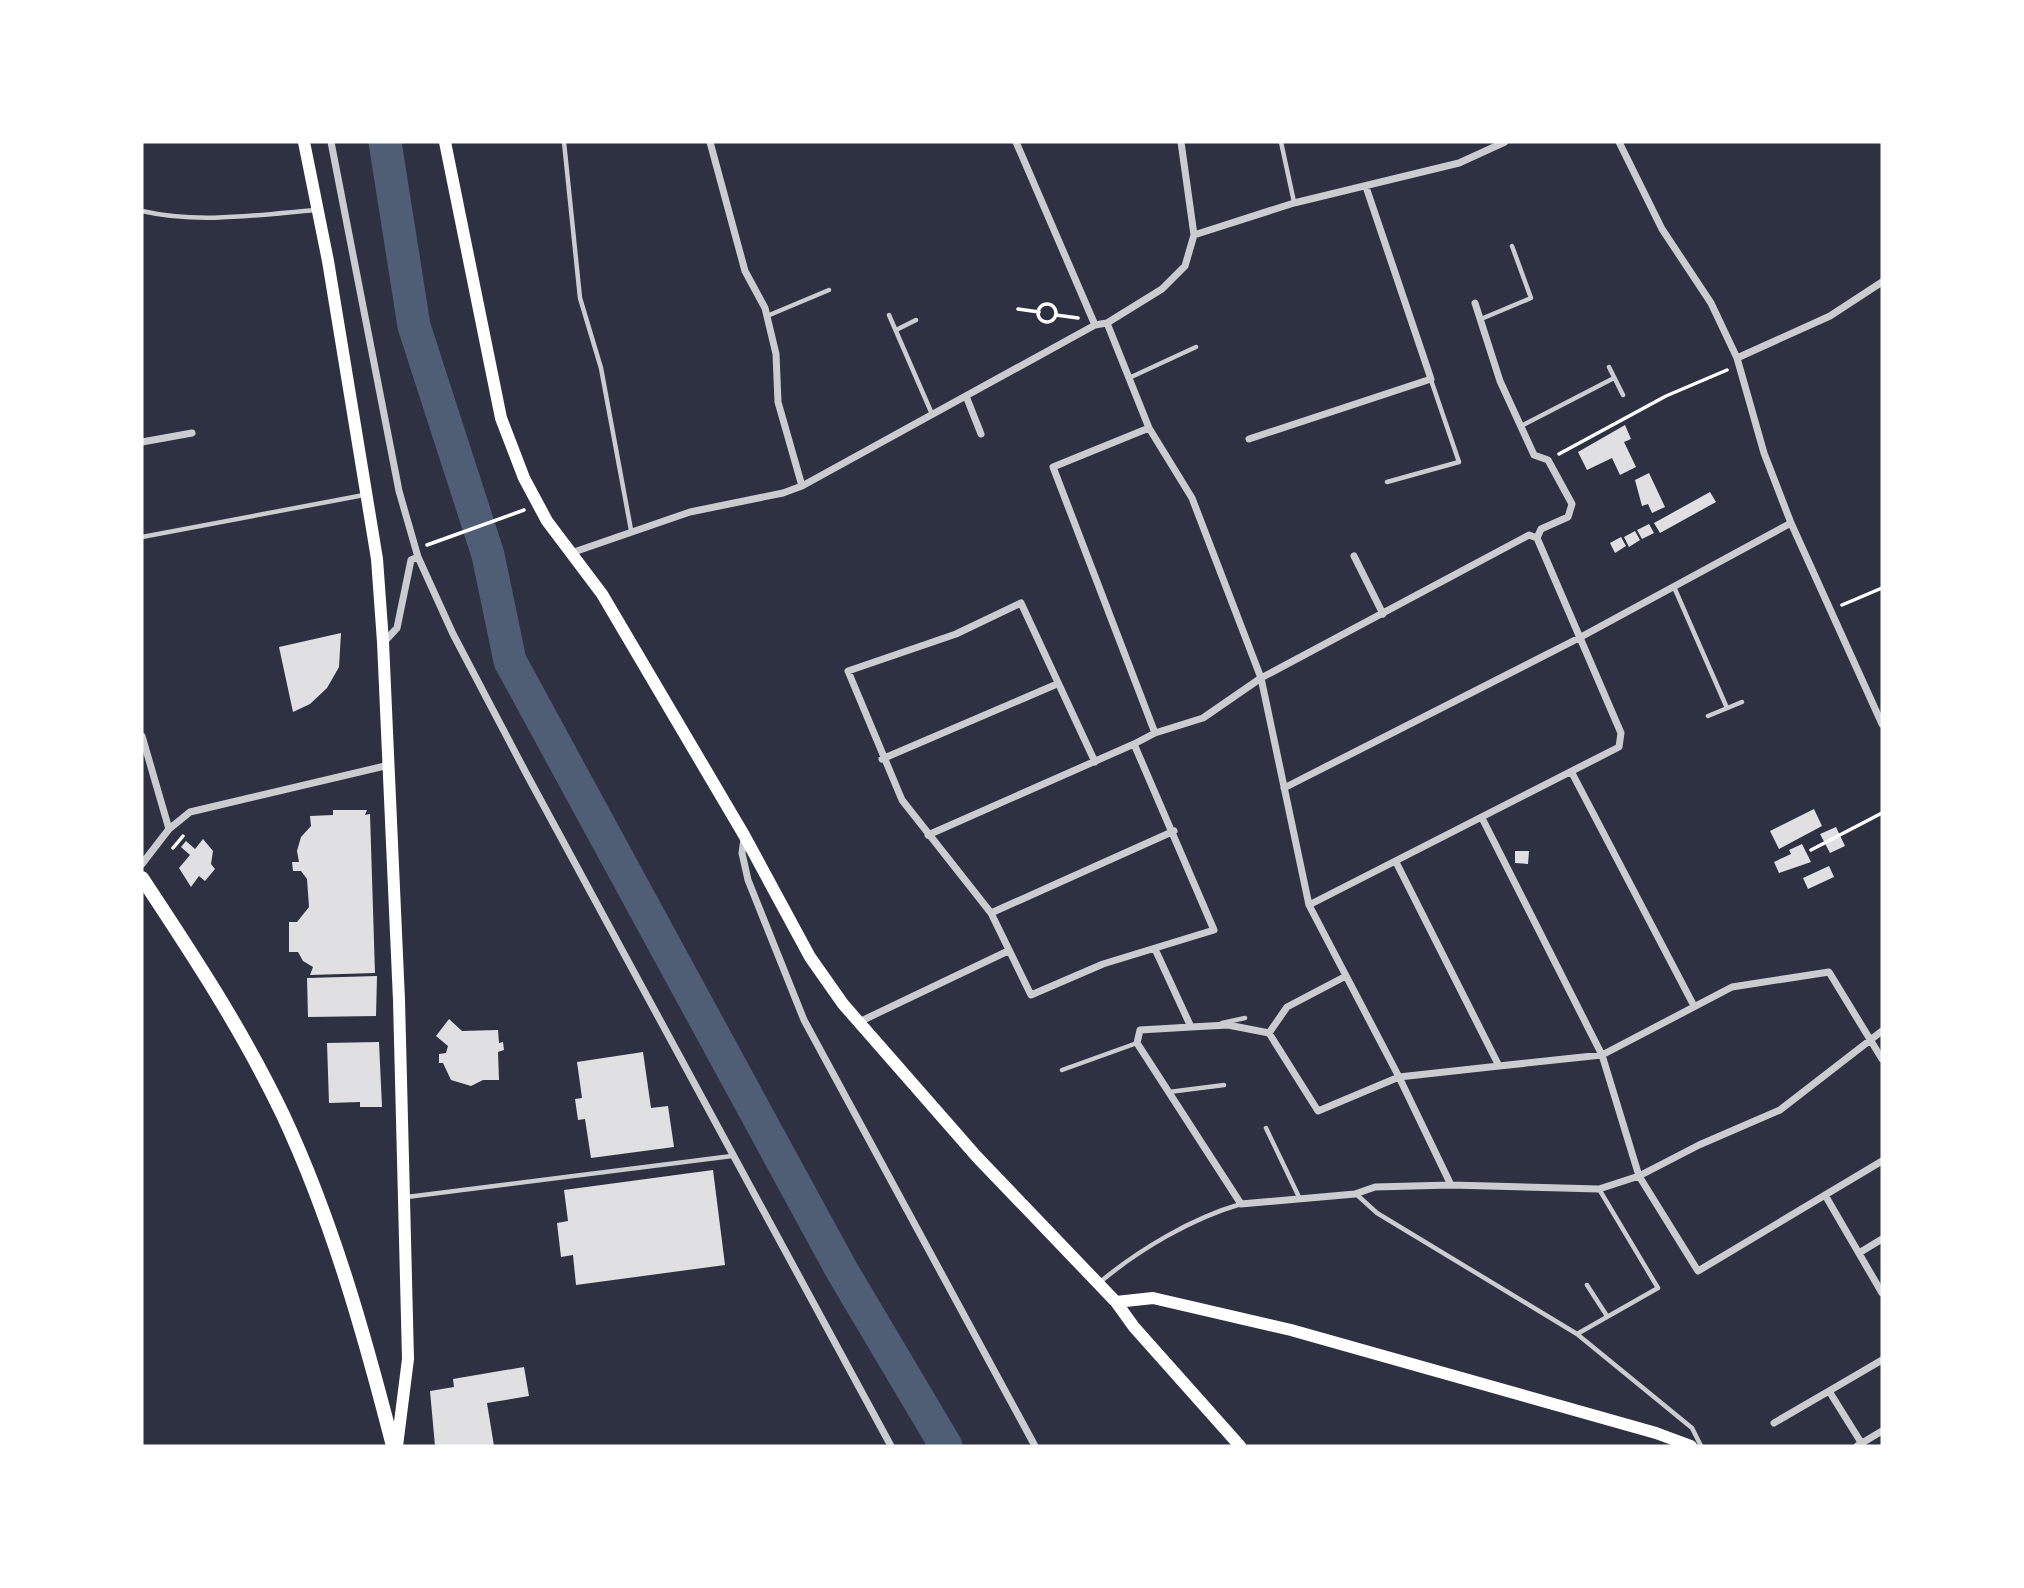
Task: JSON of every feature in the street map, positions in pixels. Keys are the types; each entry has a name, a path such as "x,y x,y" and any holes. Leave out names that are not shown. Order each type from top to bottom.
{"highway":[{"path":"143,882 210,978 283,1115 328,1223 370,1355 395,1446"}],"main road":[{"path":"304,142 377,559 383,642 399,1000 408,1359 395,1446"},
{"path":"445,142 501,418 524,478 547,521 602,594 744,835 810,957 858,1022 987,1167 1116,1302 1134,1327 1240,1446"},
{"path":"1116,1302 1153,1298 1291,1330 1656,1433 1691,1446"}],"street":[{"path":"331,142 399,491 418,556 453,634 732,1156 891,1446"},
{"path":"710,142 745,271 767,316 776,354 778,402 802,486"},
{"path":"1016,142 1094,323"},
{"path":"571,553 631,530 691,512 783,493 802,486 1094,323 1107,323 1162,289 1185,266 1194,235 1181,142"},
{"path":"1194,235 1294,203 1459,163 1505,142"},
{"path":"1619,142 1662,229 1711,303 1738,362 1764,453 1791,523 1882,724"},
{"path":"1249,439 1431,379 1366,187"},
{"path":"1738,362 1829,316 1882,282"},
{"path":"1475,303 1500,381 1534,455 1548,460 1572,504 1568,517 1541,530 1537,538"},
{"path":"1107,323 1149,428 1192,498 1261,678 1309,905 1399,1077 1451,1185"},
{"path":"966,396 981,434"},
{"path":"1149,428 1054,467 1155,733"},
{"path":"142,442 192,433"},
{"path":"1284,788 1579,638 1791,523"},
{"path":"928,835 1155,733 1203,718 1261,678 1529,535 1537,538 1621,733 1619,747 1573,773 1309,905"},
{"path":"383,642 397,628 411,560 418,556"},
{"path":"1354,556 1383,614"},
{"path":"1095,762 1021,603 956,634 848,671 902,800 991,913 1031,995 1103,964 1214,930 1174,831 1134,744"},
{"path":"883,760 1057,684"},
{"path":"142,736 169,829"},
{"path":"142,864 169,829 190,813 389,765"},
{"path":"1573,773 1693,1006"},
{"path":"1482,818 1602,1055 1639,1176 1698,1271 1882,1161"},
{"path":"991,913 1174,831"},
{"path":"744,835 742,853 748,880 804,1020 1035,1446"},
{"path":"1396,862 1499,1066"},
{"path":"1155,949 1191,1027"},
{"path":"858,1022 1008,951"},
{"path":"1269,1032 1318,1111 1399,1077 1602,1055 1732,987 1829,972 1882,1059"},
{"path":"1269,1032 1287,1007 1346,976"},
{"path":"1269,1032 1213,1026 1140,1030 1137,1043 1241,1204 1355,1194 1375,1187 1451,1185 1600,1189 1639,1176 1699,1144 1780,1110 1882,1031"},
{"path":"1825,1195 1882,1293"},
{"path":"1859,1253 1882,1239"},
{"path":"1774,1423 1882,1360"},
{"path":"1829,1391 1860,1445 1882,1431"}],"lane":[{"path":"564,142 580,298 601,368 631,530"},
{"path":"1281,142 1294,203"},
{"path":"142,211 167,217 224,218 318,210"},
{"path":"1481,320 1531,298 1512,246"},
{"path":"767,316 829,290"},
{"path":"890,315 932,414"},
{"path":"896,330 916,320"},
{"path":"1129,377 1196,347"},
{"path":"1609,367 1623,395"},
{"path":"1521,426 1614,378"},
{"path":"1387,482 1459,462 1431,379"},
{"path":"142,537 366,494"},
{"path":"1674,587 1727,708"},
{"path":"1708,716 1742,702"},
{"path":"1213,1026 1245,1018"},
{"path":"1062,1070 1137,1043"},
{"path":"1168,1092 1224,1085"},
{"path":"1266,1128 1298,1197"},
{"path":"403,1198 732,1156"},
{"path":"1577,1334 1658,1288 1600,1189"},
{"path":"1355,1194 1377,1213 1577,1334 1692,1428 1701,1446"},
{"path":"1098,1283 1115,1269 1170,1237 1241,1204"},
{"path":"1587,1284 1607,1317"}],"path":[{"path":"1056,315 1054,307 1049,304 1041,306 1041,319 1046,322 1056,315 1094,323"},
{"path":"1018,309 1039,312"},
{"path":"1548,460 1666,396 1738,362"},
{"path":"423,546 524,510"},
{"path":"1831,610 1882,588"},
{"path":"1811,850 1882,813"}],"building":[{"path":"1625,425 1631,439 1624,442 1636,467 1620,475 1612,458 1587,470 1578,452"},
{"path":"1649,473 1665,507 1652,513 1648,504 1642,506 1635,480"},
{"path":"1710,492 1716,502 1660,533 1654,523"},
{"path":"1649,524 1654,533 1642,539 1637,530"},
{"path":"1635,531 1640,540 1629,547 1624,537"},
{"path":"1621,537 1626,546 1615,553 1610,543"},
{"path":"341,633 339,667 327,688 310,704 293,712 279,647"},
{"path":"1814,809 1822,826 1779,849 1770,831"},
{"path":"333,810 367,810 365,815 370,814 375,973 310,975 313,967 303,961 298,952 289,952 289,922 297,922 309,907 307,879 301,871 293,871 292,862 299,862 297,851 301,837 311,826 310,816 333,815"},
{"path":"1836,827 1845,846 1830,853 1820,834"},
{"path":"203,839 213,851 211,864 215,869 205,881 199,876 191,887 179,868 190,855 181,847 186,841 195,849"},
{"path":"1802,844 1811,862 1779,873 1774,862 1791,854 1789,850"},
{"path":"1515,851 1529,851 1528,864 1515,863"},
{"path":"1829,866 1834,877 1808,889 1803,878"},
{"path":"377,976 376,1016 308,1017 307,978"},
{"path":"449,1019 462,1031 498,1030 499,1043 503,1042 504,1050 498,1052 499,1080 483,1080 471,1086 451,1080 443,1063 439,1063 439,1054 446,1053 448,1046 436,1036"},
{"path":"379,1042 382,1107 360,1107 360,1102 329,1103 327,1043"},
{"path":"643,1052 651,1108 668,1106 674,1147 591,1158 585,1119 578,1120 575,1099 582,1098 577,1062"},
{"path":"713,1170 725,1265 576,1285 573,1255 561,1257 557,1223 568,1221 564,1190"},
{"path":"524,1367 529,1396 487,1403 494,1446 435,1446 430,1391 454,1387 453,1379"}],"waterway":[{"path":"385,142 414,326 488,555 510,661 841,1269 946,1446"}]}
